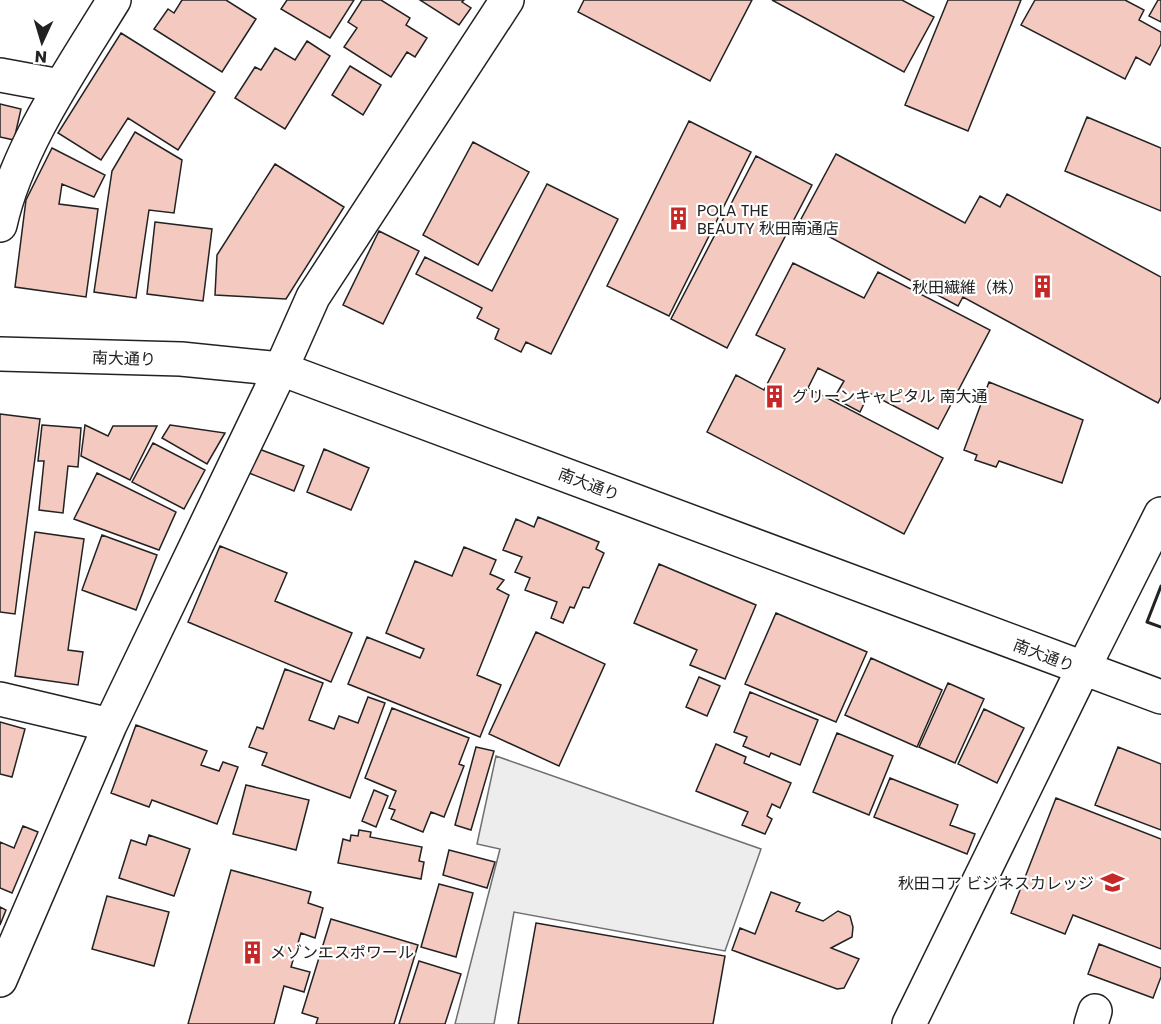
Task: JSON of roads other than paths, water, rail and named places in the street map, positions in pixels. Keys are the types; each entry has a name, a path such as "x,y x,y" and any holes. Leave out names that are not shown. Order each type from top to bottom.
{"street":[{"path":"0,225 22,161 60,86 114,0"},
{"path":"0,980 110,725 281,369 313,297 507,0"},
{"path":"0,75 60,86"},
{"name":"南大通り","path":"0,354 181,359 281,369 1161,697"},
{"path":"909,1024 1161,514"},
{"path":"0,699 110,725"}],"place":[{"name":"POLA THE BEAUTY 秋田南通店","path":"679,219"},
{"name":"秋田繊維（株）","path":"1042,287"},
{"name":"グリーンキャピタル 南大通","path":"774,396"},
{"name":"秋田コア ビジネスカレッジ","path":"1112,883"},
{"name":"メゾンエスポワール","path":"252,952"}]}
